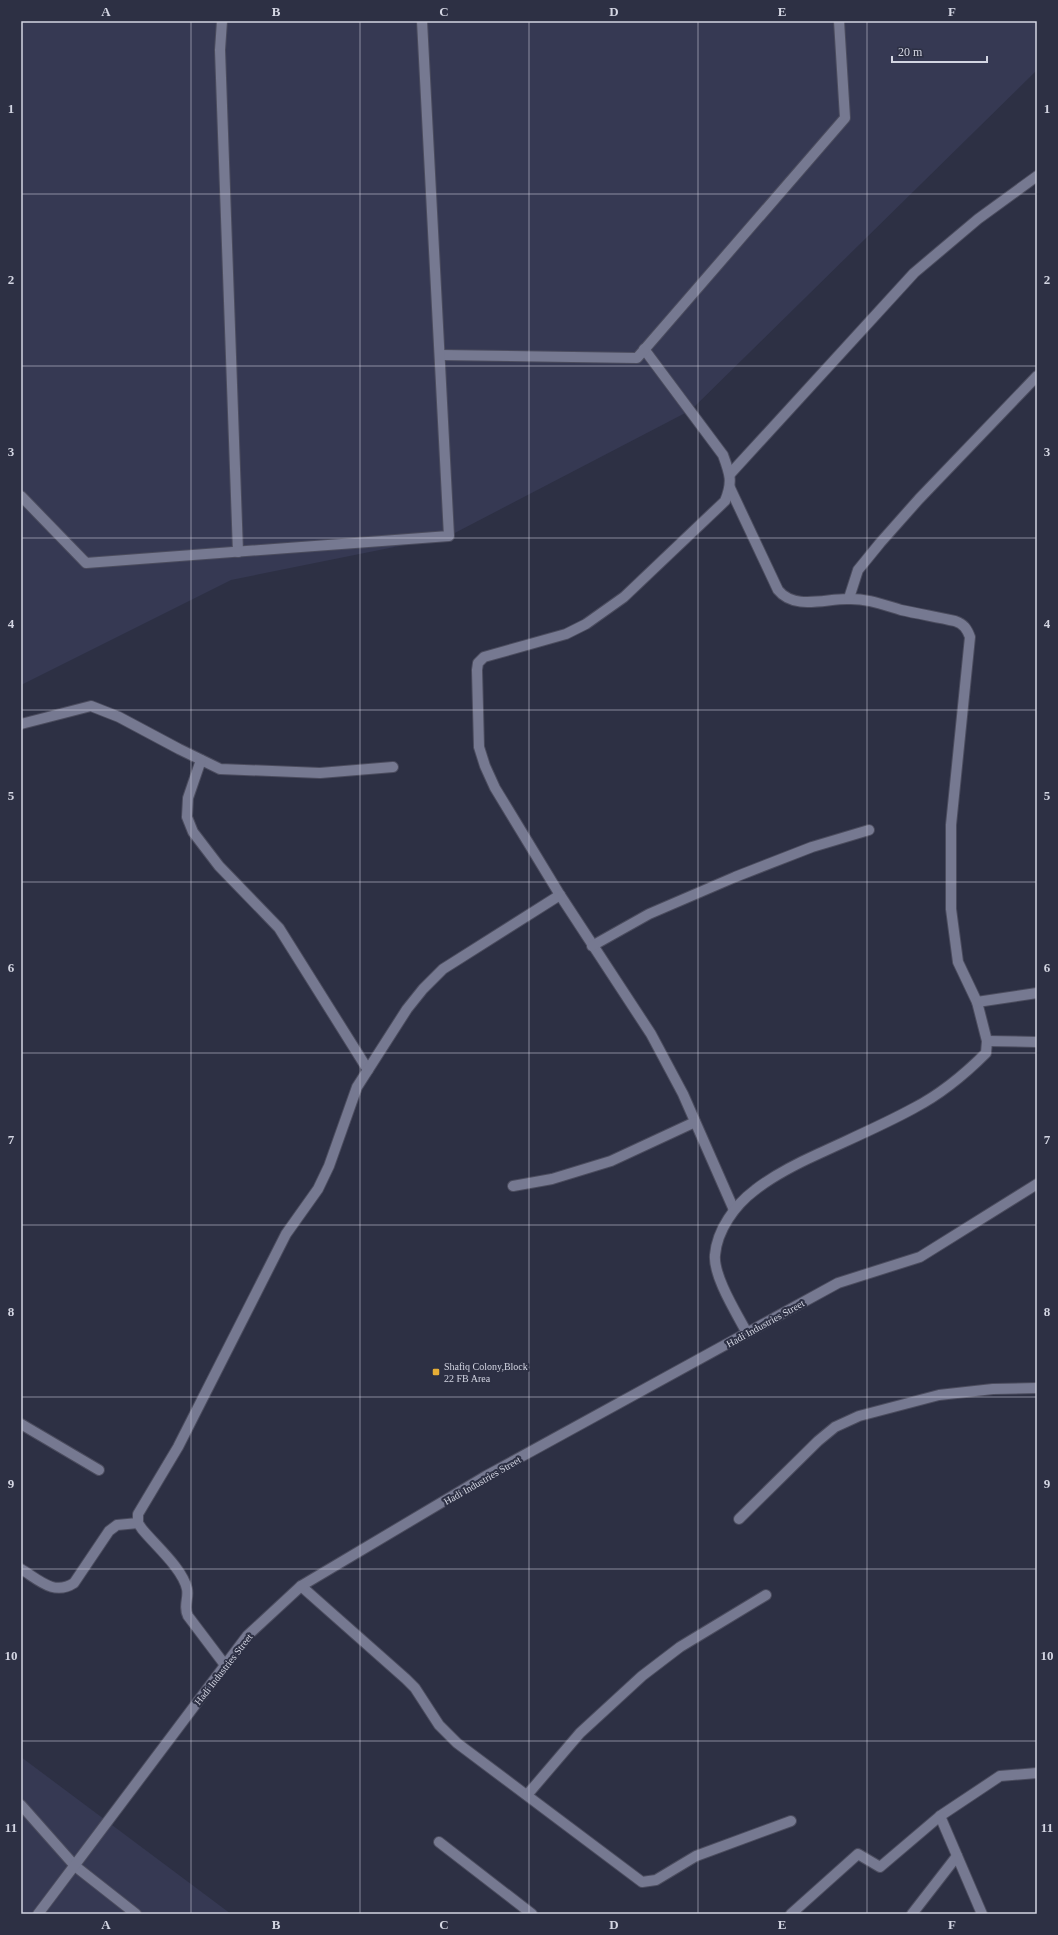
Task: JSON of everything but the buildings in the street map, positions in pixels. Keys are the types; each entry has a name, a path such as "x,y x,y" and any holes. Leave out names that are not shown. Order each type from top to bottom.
{"street":[{"path":"222,21 220,50 238,552"},
{"path":"21,496 86,563 449,536 422,21"},
{"path":"440,355 637,358 845,118 839,21"},
{"path":"730,474 914,273 978,219 1037,176"},
{"path":"644,349 723,455 730,474 730,488 725,501 624,597 586,624 566,634 484,657 478,663 477,670 479,747 485,766 495,788 592,946 650,1034 683,1094 734,1210"},
{"path":"849,598 858,570 880,543 919,499 1037,376"},
{"path":"730,488 778,590 784,598 794,602 849,598 878,603 902,610 955,621 961,623 967,629 970,637 964,712 950,825 951,908 958,962 977,1002 987,1041 986,1054 968,1071 943,1090 915,1108 786,1169 754,1190 734,1210 721,1232 715,1256 717,1272 747,1333"},
{"path":"21,724 91,706 119,717 220,769 320,773 393,767"},
{"path":"201,760 188,798 187,817 193,832 219,866 280,928 368,1070"},
{"path":"592,946 649,914 735,877 812,847 869,830"},
{"path":"225,1665 188,1616 185,1608 187,1590 183,1577 138,1523 138,1514 181,1440 286,1234 310,1201 323,1178 329,1166 357,1087 407,1009 423,989 443,969 560,895"},
{"path":"977,1002 1037,993"},
{"path":"987,1041 1037,1042"},
{"path":"513,1186 552,1179 610,1161 696,1122"},
{"name":"Hadi Industries Street","path":"38,1914 247,1636 301,1586 486,1476 838,1283 920,1257 1037,1184"},
{"path":"739,1519 818,1441 835,1426 853,1418 939,1395 993,1389 1037,1388"},
{"path":"21,1424 99,1470"},
{"path":"21,1569 46,1585 59,1589 66,1588 74,1583 109,1531 117,1525 138,1523"},
{"path":"301,1586 406,1679 414,1688 431,1715 457,1743 642,1882 656,1880 696,1856 791,1821"},
{"path":"527,1796 580,1732 642,1676 680,1647 766,1595"},
{"path":"790,1914 858,1854 880,1867 940,1816 1000,1776 1037,1773"},
{"path":"21,1805 75,1866 136,1914"},
{"path":"940,1816 982,1914"},
{"path":"439,1842 532,1914"},
{"path":"912,1914 957,1856"}],"shaded area":[{"path":"21,21 1037,21 1037,70 691,410 449,536 231,580 21,685"},
{"path":"21,1757 231,1914 21,1914"}],"place":[{"name":"Shafiq Colony,Block 22 FB Area","path":"436,1372"}]}
